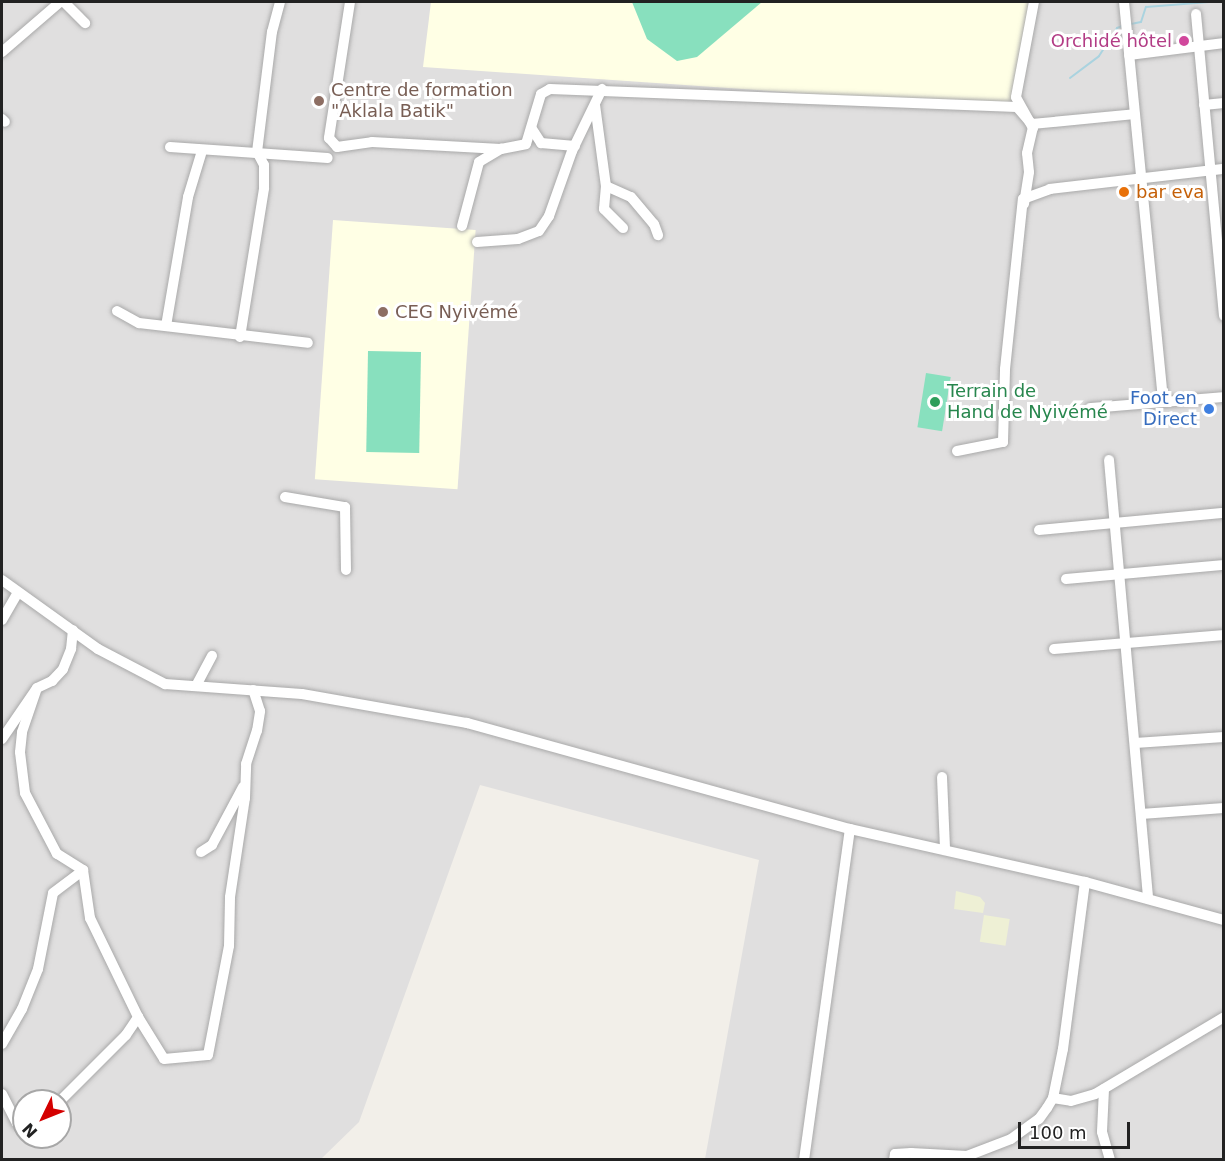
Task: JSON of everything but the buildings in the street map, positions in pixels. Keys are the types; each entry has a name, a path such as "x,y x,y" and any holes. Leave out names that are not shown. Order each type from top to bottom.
{"street":[{"path":"2,52 62,2 85,23"},
{"path":"240,337 264,188 264,165 257,152 272,32 280,2"},
{"path":"350,2 328,138 337,147 372,142 501,149 526,144 544,90 602,90 1017,107 1032,124 1136,114"},
{"path":"1017,107 1029,2"},
{"path":"1005,347 1029,172 1027,153 1033,128 1016,97 1034,2"},
{"path":"1124,2 1163,402"},
{"path":"1196,14 1224,316"},
{"path":"1129,55 1224,43"},
{"path":"477,242 518,239 539,231 549,216 575,146 602,90"},
{"path":"1204,105 1224,103"},
{"path":"595,105 606,186 604,209 623,228"},
{"path":"532,129 541,143 575,146"},
{"path":"170,147 202,152 257,152 328,158"},
{"path":"462,226 479,162 501,149"},
{"path":"166,326 188,197 202,152"},
{"path":"957,451 1003,442 1005,369 1023,199 1050,189 1224,169"},
{"path":"606,186 631,197 654,224 658,235"},
{"path":"117,311 139,323 308,344"},
{"path":"1090,408 1224,397"},
{"path":"1108,460 1149,898"},
{"path":"285,497 345,507 346,570"},
{"path":"1040,530 1224,513"},
{"path":"1066,579 1224,565"},
{"path":"2,580 98,649 165,684 197,684 369,703 467,723 849,828 1085,882 1224,920"},
{"path":"2,620 18,592"},
{"path":"2,739 37,688 52,681 63,669 71,649 73,630"},
{"path":"1054,649 1224,635"},
{"path":"197,684 212,656"},
{"path":"37,688 22,732 20,752 25,793 57,854 83,870"},
{"path":"83,870 90,918 138,1017 165,1061 208,1054 212,1050 229,946 230,897 245,781 260,711 253,690"},
{"path":"1135,743 1224,737"},
{"path":"942,777 945,850"},
{"path":"201,852 212,845 218,830 230,818 245,781"},
{"path":"1141,814 1224,808"},
{"path":"804,1160 849,828"},
{"path":"2,1044 22,1010 38,969 53,893 83,870"},
{"path":"894,1160 895,1154 911,1153 967,1156 1028,1128 1053,1098 1085,882"},
{"path":"72,1089 126,1035 138,1017"},
{"path":"1053,1098 1071,1101 1104,1089 1224,1017"},
{"path":"1104,1089 1102,1132 1110,1160"},
{"path":"2,1094 12,1114"}],"shaded area":[{"path":"2,2 1223,2 1223,1159 705,1159 759,860 480,785 359,1122 321,1159 2,1160"},
{"path":"431,2 1032,2 1017,108 423,67"},
{"path":"333,220 476,230 458,489 315,479"},
{"path":"956,891 980,897 985,903 983,913 954,909"},
{"path":"984,915 1010,919 1005,946 980,942"}],"green space":[{"path":"632,2 762,2 697,57 677,61 647,39"},
{"path":"368,351 421,352 419,453 366,452"},
{"name":"Terrain de Hand de Nyivémé","path":"926,373 951,377 942,431 917,427"}],"waterway":[{"path":"1131,24 1141,22 1146,7 1209,2"},
{"path":"1070,78 1099,56 1117,28 1122,26"}],"place":[{"name":"Orchidé hôtel","path":"1184,41"},
{"name":"Centre de formation \"Aklala Batik\"","path":"319,101"},
{"name":"bar eva","path":"1124,192"},
{"name":"CEG Nyivémé","path":"383,312"},
{"name":"Terrain de Hand de Nyivémé","path":"935,402"},
{"name":"Foot en Direct","path":"1209,409"}]}
